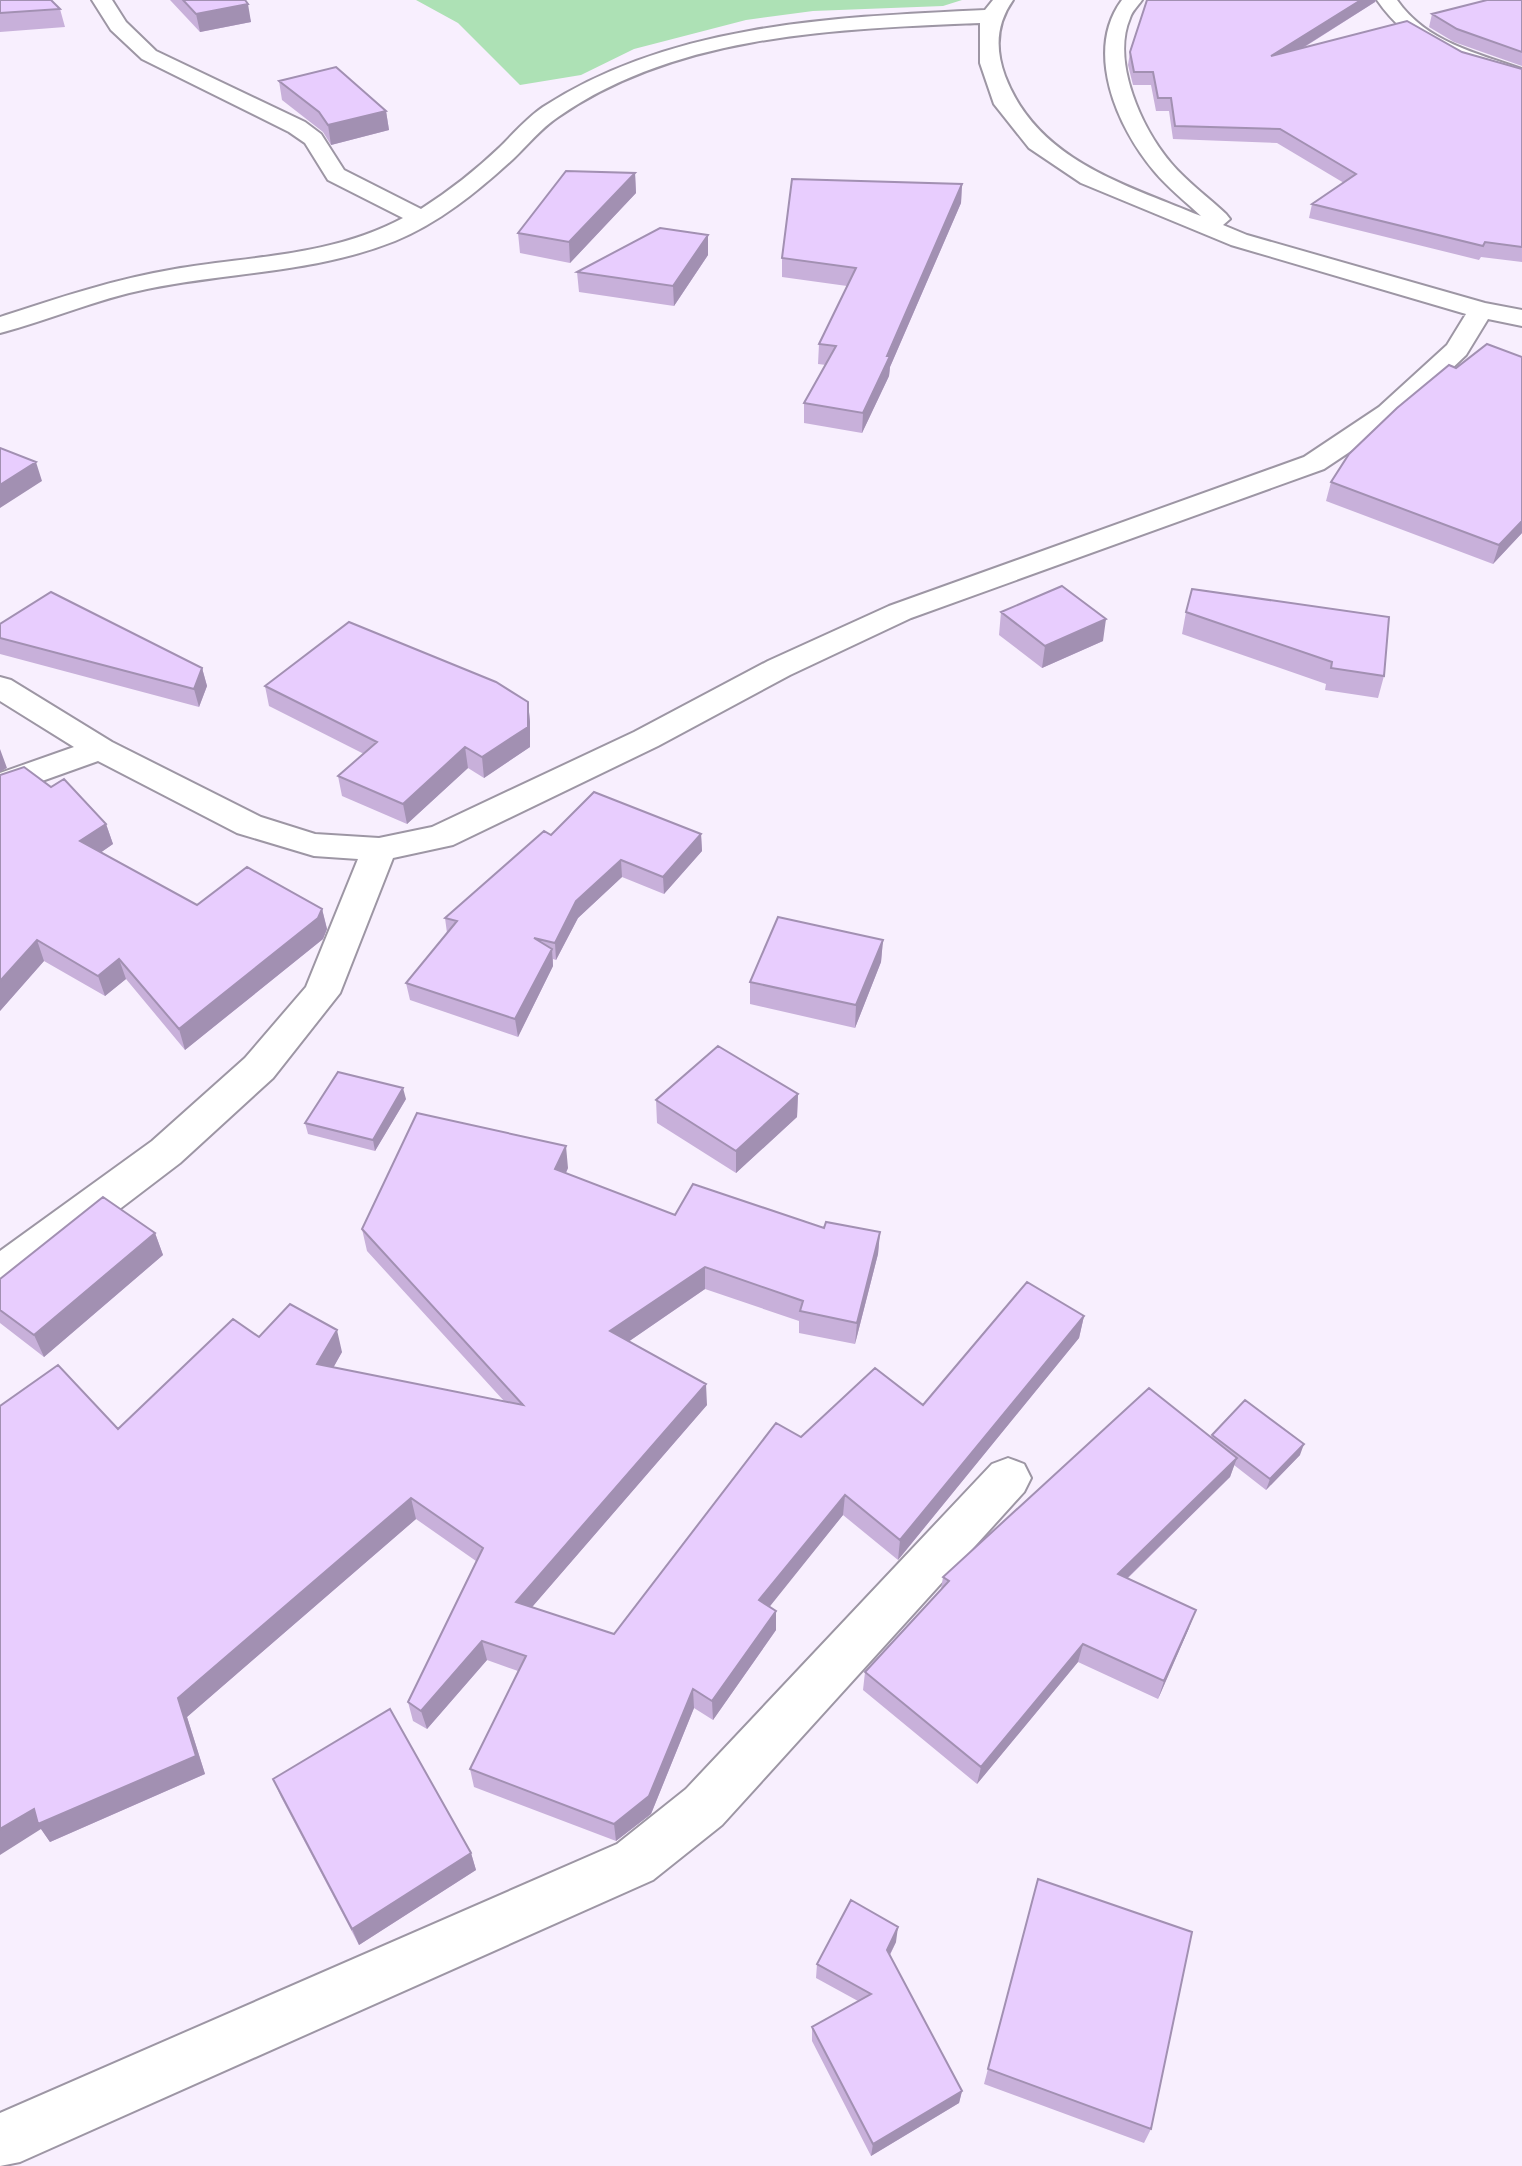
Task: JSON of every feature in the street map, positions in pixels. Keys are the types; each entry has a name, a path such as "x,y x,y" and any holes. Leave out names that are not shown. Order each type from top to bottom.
{"street":[{"path":"102,0 118,26 149,55 298,127 313,139 336,175 421,218"},
{"path":"1132,0 1116,23 1114,44 1116,68 1124,97 1155,157 1177,183 1239,240"},
{"path":"1387,0 1393,11 1414,32 1430,42 1522,76"},
{"path":"0,325 148,281 301,260 387,236 421,218 468,186 549,112 579,94 660,61 790,31 997,8 990,63 1004,104 1037,143 1089,178 1239,240 1481,310 1522,318"},
{"path":"0,687 100,749 249,825 314,845 379,849 442,838 646,739 779,668 900,612 1314,463 1398,404 1457,350 1481,310"},
{"path":"0,785 100,749"},
{"path":"0,1272 43,1244 166,1152 259,1068 322,993 379,849"},
{"path":"0,2142 635,1861 704,1807 1008,1478"}],"green space":[{"path":"416,0 962,0 943,6 813,11 746,20 634,49 581,75 520,85 458,23"}],"building":[{"path":"0,0 51,0 60,9 0,13"},
{"path":"183,0 245,0 248,4 196,14"},
{"path":"1147,0 1361,0 1271,56 1407,21 1462,52 1522,69 1522,247 1485,242 1483,246 1312,204 1356,174 1280,129 1175,126 1171,98 1158,98 1153,72 1134,72 1130,52"},
{"path":"1487,0 1522,0 1522,52 1457,29 1432,14"},
{"path":"336,67 386,111 328,125 319,112 279,81"},
{"path":"566,171 635,173 569,242 518,233"},
{"path":"792,179 962,184 887,356 890,356 863,413 804,403 836,346 819,344 856,268 782,258"},
{"path":"660,228 708,235 673,286 577,272"},
{"path":"1487,344 1522,357 1522,521 1499,545 1331,482 1349,454 1397,408 1449,365 1456,368"},
{"path":"0,448 36,462 0,485"},
{"path":"1062,586 1106,619 1045,646 1001,612"},
{"path":"1192,589 1389,617 1384,676 1331,668 1332,662 1186,612"},
{"path":"51,592 202,668 194,689 0,638 0,624"},
{"path":"349,622 496,682 528,702 528,727 482,757 465,747 403,804 338,776 377,742 265,686"},
{"path":"24,767 51,787 64,779 106,824 80,841 197,905 247,867 322,909 318,918 179,1029 119,959 98,976 37,940 0,981 0,775"},
{"path":"594,792 701,834 663,877 621,860 576,901 555,943 534,938 552,949 515,1019 406,983 457,921 445,918 544,831 551,835"},
{"path":"778,917 883,940 856,1005 750,982"},
{"path":"718,1046 798,1094 736,1151 656,1100"},
{"path":"338,1072 403,1088 373,1140 305,1123"},
{"path":"417,1113 566,1146 555,1169 675,1215 693,1184 824,1228 826,1222 880,1232 857,1323 800,1311 803,1301 705,1267 610,1331 706,1384 516,1602 614,1634 776,1423 801,1437 875,1368 923,1405 1027,1282 1084,1316 900,1540 845,1495 759,1600 776,1611 712,1701 693,1689 649,1796 614,1824 470,1769 526,1656 482,1641 421,1711 408,1702 483,1548 411,1498 178,1698 196,1756 38,1824 34,1809 0,1829 0,1406 58,1365 118,1429 233,1319 259,1337 290,1304 337,1330 317,1364 523,1405 362,1229"},
{"path":"103,1197 155,1233 34,1335 0,1310 0,1279"},
{"path":"1149,1388 1237,1458 1118,1574 1196,1610 1164,1681 1083,1644 981,1767 865,1672 949,1581 943,1577"},
{"path":"1245,1400 1304,1444 1270,1479 1212,1435"},
{"path":"390,1709 471,1853 352,1929 273,1779"},
{"path":"1038,1879 1192,1932 1151,2129 988,2069"},
{"path":"851,1900 898,1927 887,1950 962,2091 873,2144 812,2027 871,1994 817,1964"}]}
